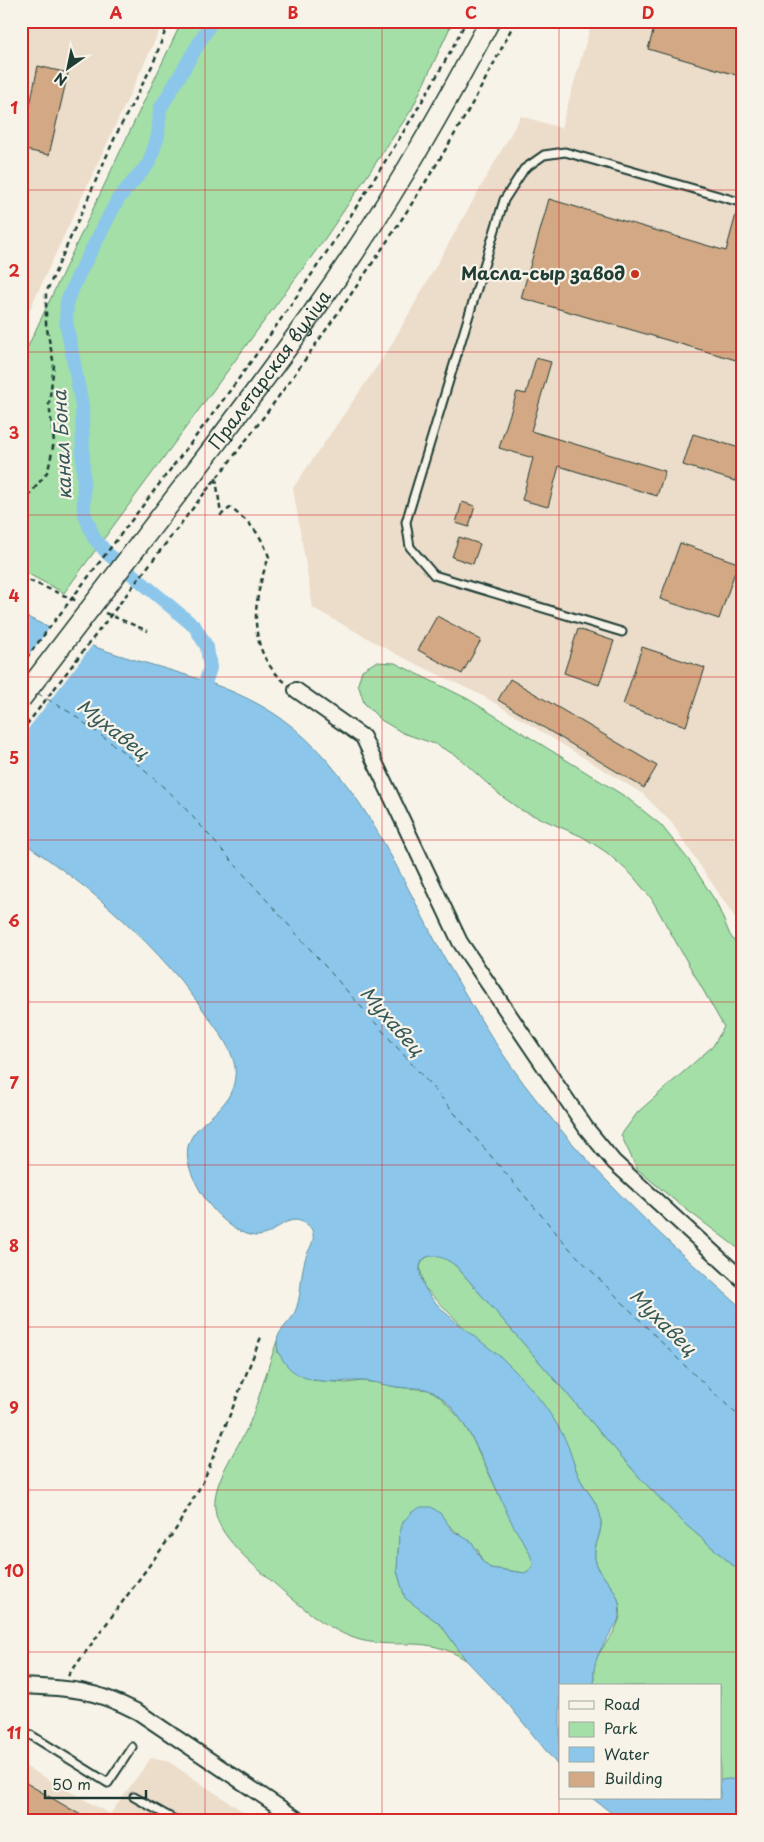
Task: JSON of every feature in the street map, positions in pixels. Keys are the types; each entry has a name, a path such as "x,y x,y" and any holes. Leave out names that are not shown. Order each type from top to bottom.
{"main road":[{"name":"Пралетарская вуліца","path":"21,699 272,370 353,255 439,116 490,21"}],"street":[{"path":"296,690 363,736 460,942 586,1128 614,1162 743,1280"},
{"path":"21,1686 85,1690 110,1697 138,1712 300,1821"}],"lane":[{"path":"622,632 434,575 410,547 406,522 504,200 524,169 544,155 565,152 743,203"},
{"path":"21,1729 108,1783 132,1747"},
{"path":"134,1797 177,1821"}],"path":[{"path":"21,502 28,497 48,471 54,442 49,404 54,365 46,324 46,293 116,135 152,64 169,21"},
{"path":"21,665 173,466 292,303 349,218 414,115 466,21"},
{"path":"216,478 221,515 230,508 254,526 262,537 269,557 263,573 255,614 260,649 272,672 296,690"},
{"path":"21,732 206,491"},
{"path":"60,1687 176,1529 190,1506 207,1473 261,1337"}],"shaded area":[{"path":"21,21 164,21 21,328"},
{"path":"592,21 743,21 743,922 736,919 671,822 643,794 485,697 398,655 313,608 293,488 389,349 521,116 561,128"},
{"path":"151,1758 169,1762 257,1821 21,1821 21,1764 110,1814"}],"green space":[{"path":"182,21 453,21 412,109 326,237 64,593 21,570 21,361"},
{"path":"376,662 395,663 468,699 626,797 661,825 691,863 716,902 730,935 743,954 743,1252 679,1204 637,1169 621,1135 638,1112 713,1046 724,1027 651,898 632,875 606,852 583,837 521,810 500,795 457,756 435,744 403,733 381,720 364,703 358,684 362,670"},
{"path":"430,1255 438,1256 445,1258 457,1267 641,1479 685,1524 743,1574 743,1780 722,1780 722,1684 595,1684 594,1675 597,1657 615,1629 620,1612 620,1604 617,1597 595,1560 595,1549 601,1524 599,1512 594,1500 580,1479 573,1461 503,1360 471,1335 424,1287 420,1267 423,1260"},
{"path":"277,1341 278,1353 312,1380 346,1383 362,1381 430,1390 439,1396 460,1418 472,1438 514,1526 531,1554 534,1564 525,1573 490,1568 482,1561 478,1550 446,1523 399,1536 397,1571 405,1597 441,1625 466,1660 438,1647 375,1643 360,1640 325,1624 284,1592 250,1561 232,1543 219,1524 215,1503 221,1477 252,1417"}],"water":[{"name":"Мухавец","path":"21,614 88,644 224,688 272,712 294,728 318,751 359,802 377,830 467,997 511,1065 540,1104 570,1141 636,1211 743,1309 743,1574 685,1524 641,1479 457,1267 443,1258 435,1256 429,1256 421,1263 422,1281 435,1302 445,1313 503,1359 544,1405 564,1437 578,1474 594,1500 601,1517 601,1528 595,1547 595,1558 599,1570 616,1594 619,1617 595,1663 595,1684 559,1684 559,1767 508,1704 466,1660 441,1625 405,1598 397,1571 399,1536 403,1522 412,1512 421,1507 431,1507 440,1513 453,1531 472,1542 482,1561 490,1568 525,1573 531,1569 533,1564 530,1553 513,1525 468,1431 456,1413 444,1400 427,1389 402,1388 365,1381 318,1381 298,1374 289,1367 279,1354 277,1341 279,1334 292,1318 297,1308 305,1260 313,1241 312,1230 307,1224 297,1220 285,1223 264,1235 258,1236 243,1233 236,1229 222,1218 206,1200 192,1174 187,1154 190,1140 198,1128 220,1107 230,1094 235,1077 234,1061 231,1053 190,992 147,943 99,899 48,859 21,841"},
{"path":"722,1780 743,1780 743,1821 622,1821 595,1800 722,1800"}],"pier":[{"path":"52,625 94,643 21,738 21,665"}],"building":[{"path":"656,21 743,21 743,77 648,49"},
{"path":"38,66 68,73 49,155 21,149"},
{"name":"Масла-сыр завод","path":"549,199 726,251 738,207 743,208 743,362 521,298"},
{"path":"536,358 551,362 531,431 665,471 657,496 559,466 548,507 522,500 533,458 499,448 517,392 526,394"},
{"path":"693,434 743,449 743,466 740,465 735,481 683,465"},
{"path":"462,502 475,506 469,527 456,523"},
{"path":"459,537 480,544 473,564 452,557"},
{"path":"680,543 738,563 719,619 660,599"},
{"path":"437,616 481,640 462,674 418,650"},
{"path":"578,629 614,641 599,685 564,673"},
{"path":"642,647 705,668 686,726 623,705"},
{"path":"510,679 657,766 644,788 498,700"},
{"path":"21,1780 91,1821 28,1821 21,1817"}],"waterway":[{"name":"канал Бона","path":"201,696 210,668 207,647 195,627 108,554 94,538 84,512 82,406 66,321 67,301 78,276 118,199 149,163 158,136 160,109 212,21"}],"ferry route":[{"path":"37,693 71,713 122,751 176,798 434,1089 569,1248 683,1364 743,1420"}],"place":[{"name":"Масла-сыр завод","path":"635,274"}]}
